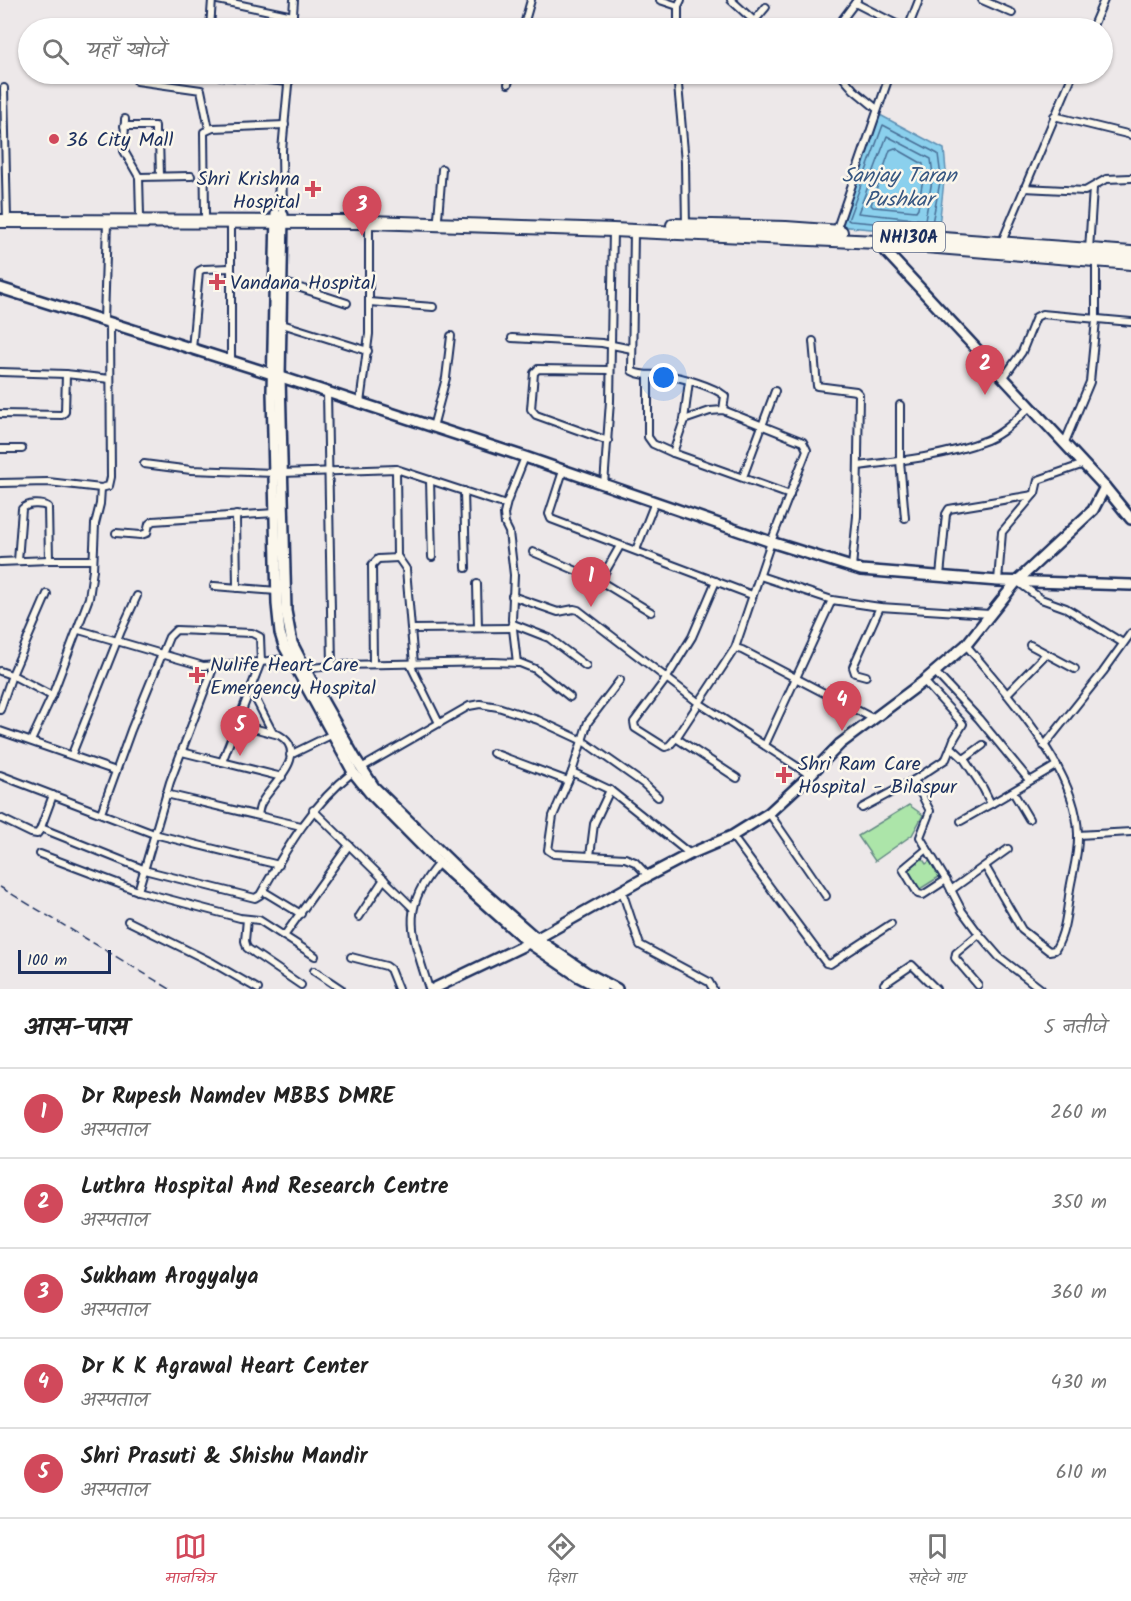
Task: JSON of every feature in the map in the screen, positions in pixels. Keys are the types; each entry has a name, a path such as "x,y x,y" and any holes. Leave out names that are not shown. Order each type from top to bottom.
{"highway":[{"name":"NH130A","path":"4,218 205,215 369,222 491,223 686,230 1092,255 1131,253"},
{"name":"NH130A","path":"4,218 107,222 136,217 231,222 280,218 438,218 634,231 786,228 1001,244 1092,255 1131,263"}],"street":[{"path":"211,18 212,0"},
{"path":"218,0 293,16 294,0"},
{"path":"526,18 531,0"},
{"path":"660,0 680,3 679,18"},
{"path":"731,0 751,18"},
{"path":"982,0 1012,13"},
{"path":"1096,18 1104,0"},
{"path":"844,18 856,2 887,18"},
{"path":"911,18 918,3"},
{"path":"755,18 766,7"},
{"path":"158,84 201,90 208,129"},
{"path":"276,375 282,324 279,186 282,179 289,84"},
{"path":"678,84 685,162 686,230"},
{"path":"849,84 877,109"},
{"path":"837,231 886,84"},
{"path":"1001,244 1068,84"},
{"path":"4,88 4,218"},
{"path":"1054,116 1131,135"},
{"path":"125,119 124,150 139,177 136,217"},
{"path":"205,215 203,135 208,129 285,125"},
{"path":"124,126 155,126 155,137 159,137 160,176"},
{"path":"438,218 442,169"},
{"path":"139,177 191,176"},
{"path":"1024,188 1085,191 1107,179 1131,178"},
{"path":"1065,442 1089,387 1096,320 1092,255 1093,188"},
{"path":"280,218 276,375 278,473 287,617 294,658"},
{"path":"0,483 48,482 101,488 107,487 111,482 107,222"},
{"path":"231,222 231,361"},
{"path":"360,403 368,351 369,222"},
{"path":"604,484 608,441 613,230"},
{"path":"634,231 632,371 648,375 670,376 717,390 726,398 723,410"},
{"path":"878,242 1065,442 1131,519"},
{"path":"192,349 199,271 203,268 231,268"},
{"path":"282,282 347,303"},
{"path":"0,288 276,375 525,457 771,542 861,570 998,581 1131,585"},
{"path":"369,302 433,307"},
{"path":"1005,377 1022,352 1036,317 1046,313 1131,322"},
{"path":"282,324 368,351"},
{"path":"433,427 446,378 451,336"},
{"path":"512,338 610,344 632,349"},
{"path":"813,341 818,386 856,391 859,394 857,516 852,567"},
{"path":"608,441 536,415 531,409 534,373 538,369 609,370"},
{"path":"0,372 66,374 110,379"},
{"path":"0,414 62,415 65,412 66,374"},
{"path":"648,375 648,439 652,444 790,495"},
{"path":"673,453 684,420 689,381"},
{"path":"743,477 775,391"},
{"path":"327,392 332,665"},
{"path":"900,405 900,461 905,518"},
{"path":"858,466 936,454 987,439 1000,432 1031,406"},
{"path":"684,420 710,411 723,410 803,442 806,448 798,477 771,542 735,648 676,738 665,747 633,725 692,637 716,581"},
{"path":"0,448 22,449"},
{"path":"517,663 513,626 514,575 509,532 504,519 506,505 525,457"},
{"path":"144,464 191,470 278,473 396,469 506,505"},
{"path":"998,581 1002,532 1033,495 1038,479 1084,464"},
{"path":"396,469 398,558 406,569 412,629 412,664 439,723"},
{"path":"563,471 549,512 550,518 752,595"},
{"path":"278,473 275,513 280,633 369,792 439,862 579,977 602,989"},
{"path":"430,480 432,557"},
{"path":"439,862 419,889 413,908 415,944 431,989 533,941 648,876 690,854 732,836 769,813 840,744 924,681 966,645 1017,581 1093,510 1105,487"},
{"path":"31,741 79,630 91,588 95,524 101,488"},
{"path":"464,491 466,568"},
{"path":"940,576 946,513 949,509 1033,495"},
{"path":"636,550 655,502"},
{"path":"18,561 22,509 27,505 45,505 48,509 49,560"},
{"path":"116,533 143,535 147,533 149,524 153,521 275,513"},
{"path":"236,515 237,588"},
{"path":"600,581 620,546"},
{"path":"533,552 600,581 651,612"},
{"path":"373,664 372,566 378,559 398,558"},
{"path":"0,562 93,560"},
{"path":"760,576 832,600 880,607 990,615"},
{"path":"1017,581 1041,599 1066,608 1124,643"},
{"path":"477,584 478,628"},
{"path":"214,586 277,591"},
{"path":"0,710 12,675 47,594"},
{"path":"72,754 137,596"},
{"path":"512,596 558,612 578,610 699,703 810,775"},
{"path":"765,745 832,600"},
{"path":"866,676 855,673 853,667 880,607"},
{"path":"412,629 513,626 549,638 586,666"},
{"path":"101,813 162,654 171,634 179,629 252,633 260,637 261,662 222,762"},
{"path":"79,630 196,664 214,666 294,658"},
{"path":"1044,746 1131,633"},
{"path":"966,645 1007,694 1057,765 1074,807 1078,835 1063,935 1053,952 1022,930 985,866"},
{"path":"1030,645 1075,669"},
{"path":"735,648 874,719"},
{"path":"1007,694 1046,654"},
{"path":"300,669 332,665 517,663 535,669 570,697"},
{"path":"138,891 166,794 214,666"},
{"path":"300,669 333,734 357,770 533,941 617,989"},
{"path":"0,671 52,696"},
{"path":"935,672 979,719 1029,780"},
{"path":"620,680 591,716 586,727 572,772 553,816 548,850 554,854 630,860 639,865 648,876"},
{"path":"862,808 914,780 946,759 963,724 924,681"},
{"path":"251,690 273,733"},
{"path":"41,828 145,869 253,897 259,896 301,826 325,796 357,770 469,706 489,705 538,720 583,741 644,784 658,797"},
{"path":"238,724 284,738 290,754 282,777 261,802 258,815"},
{"path":"0,739 2,731 116,771"},
{"path":"290,754 333,734"},
{"path":"676,738 736,778"},
{"path":"964,759 983,744"},
{"path":"951,747 964,759 991,804"},
{"path":"182,752 282,777"},
{"path":"493,753 568,780"},
{"path":"962,821 1057,765"},
{"path":"572,772 610,790 690,854"},
{"path":"0,775 154,834 279,864"},
{"path":"914,780 930,811 920,837 962,911 999,957 1041,989"},
{"path":"591,856 594,824 610,790"},
{"path":"1013,792 1029,819"},
{"path":"166,794 301,826"},
{"path":"0,818 37,834 53,795"},
{"path":"313,810 413,908"},
{"path":"769,813 826,896"},
{"path":"1078,835 1131,832"},
{"path":"732,836 826,963 830,964 891,924"},
{"path":"284,936 349,845"},
{"path":"927,849 905,866 904,872 920,896 946,880"},
{"path":"951,890 1008,849"},
{"path":"40,854 138,891 264,922 315,956"},
{"path":"359,917 384,879"},
{"path":"262,891 300,914"},
{"path":"622,891 640,945 709,982 713,989"},
{"path":"247,919 245,944 249,950 302,985"},
{"path":"128,921 213,963 258,989"},
{"path":"978,985 955,958 956,953 979,934"},
{"path":"351,957 386,966 390,969 398,989"},
{"path":"884,984 912,964 936,989"},
{"path":"314,971 341,989"}],"green space":[{"path":"909,805 923,815 912,835 875,861 858,836"},
{"path":"922,858 926,864 931,860 942,875 920,889 906,868"}],"water":[{"name":"Sanjay Taran Pushkar","path":"880,115 944,149 947,183 944,181 938,235 838,226"}],"railway":[{"path":"0,887 170,989"}],"place":[{"name":"36 City Mall","path":"54,139"},
{"name":"Shri Krishna Hospital","path":"313,189"},
{"name":"Sukham Arogyalya","path":"362,236"},
{"name":"Vandana Hospital","path":"217,282"},
{"name":"Luthra Hospital And Research Centre","path":"985,395"},
{"name":"Dr Rupesh Namdev MBBS DMRE","path":"591,607"},
{"name":"Nulife Heart Care Emergency Hospital","path":"197,675"},
{"name":"Dr K K Agrawal Heart Center","path":"842,731"},
{"name":"Shri Prasuti & Shishu Mandir","path":"240,756"},
{"name":"Shri Ram Care Hospital - Bilaspur","path":"784,775"}]}
